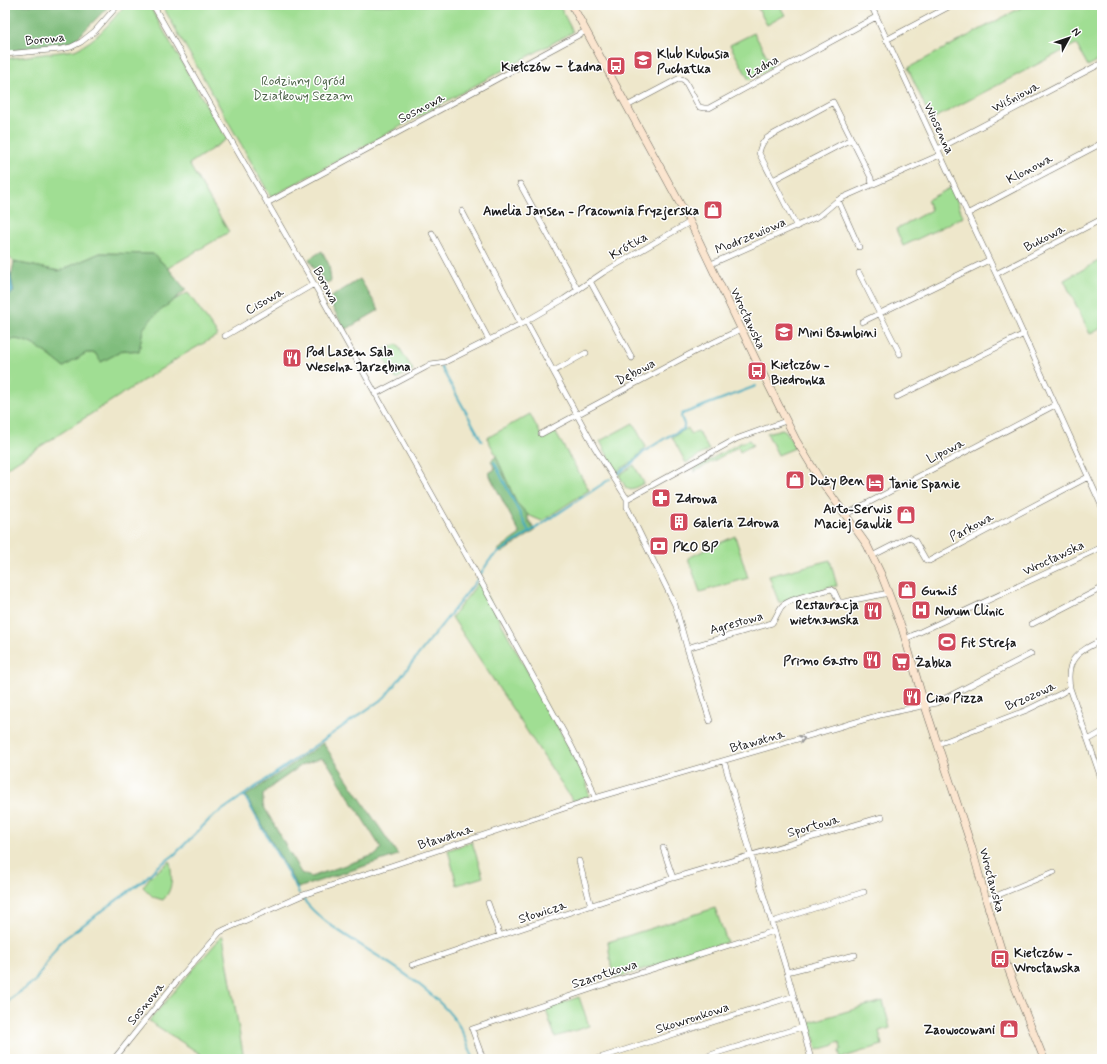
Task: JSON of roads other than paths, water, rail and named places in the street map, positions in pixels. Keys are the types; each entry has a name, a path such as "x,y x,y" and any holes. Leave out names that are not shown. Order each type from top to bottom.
{"street":[{"name":"Borowa","path":"5,54 61,49 81,42 95,31 118,5"},
{"name":"Borowa","path":"153,5 314,284 479,578 572,747 590,783 595,798"},
{"name":"Wrocławska","path":"572,5 690,222 786,421 816,473 861,536 889,593 906,639 925,706 971,845 986,900 1015,987 1044,1059"},
{"name":"Wiosenna","path":"871,5 1024,334 1055,406 1102,507"},
{"path":"886,40 952,5"},
{"name":"Ładna","path":"627,106 678,78 685,81 699,107 709,108 876,17"},
{"name":"Sosnowa","path":"267,203 586,31"},
{"name":"Wiśniowa","path":"938,149 1102,63"},
{"name":"Modrzewiowa","path":"797,227 759,153 765,138 832,102 871,178 872,185"},
{"path":"773,180 851,139"},
{"name":"Klonowa","path":"967,214 1102,143"},
{"name":"Modrzewiowa","path":"711,264 797,227 818,216 838,200 940,155"},
{"path":"520,184 578,290"},
{"path":"838,200 859,247"},
{"path":"462,212 524,322 554,371 610,473 627,499 627,507 675,605 710,721"},
{"name":"Bukowa","path":"996,274 1102,219"},
{"name":"Krótka","path":"375,394 426,367 445,362 524,322 578,290 640,250 690,222"},
{"path":"432,234 489,340"},
{"path":"862,322 989,260"},
{"path":"859,273 900,354"},
{"path":"590,281 632,358"},
{"name":"Cisowa","path":"225,336 314,284"},
{"name":"Dębowa","path":"541,434 694,352 741,329"},
{"path":"897,397 1024,334"},
{"path":"554,371 586,353"},
{"name":"Lipowa","path":"845,515 1055,406"},
{"path":"627,499 736,439 786,421"},
{"name":"Parkowa","path":"872,556 909,537 915,542 926,560 929,561 1088,477"},
{"name":"Wrocławska","path":"906,639 1102,547"},
{"path":"1032,624 1102,588"},
{"name":"Agrestowa","path":"687,648 772,623 782,606 792,600 827,590 831,589 834,591 839,602 889,593"},
{"name":"Brzozowa","path":"938,744 1027,710 1070,688 1068,677 1069,669 1075,655 1083,649 1102,640"},
{"path":"925,706 936,703 1031,654"},
{"path":"1070,688 1102,781"},
{"name":"Bławatna","path":"194,961 220,932 303,895 595,798 880,716 925,706"},
{"path":"1088,740 1102,732"},
{"path":"724,761 812,1059"},
{"name":"Sportowa","path":"751,855 882,817"},
{"path":"663,848 673,878"},
{"name":"Słowicza","path":"412,965 673,878 751,855"},
{"path":"579,861 591,906"},
{"path":"986,900 1054,872"},
{"path":"772,922 864,892"},
{"path":"488,903 500,936"},
{"name":"Szarotkowa","path":"483,1059 472,1029 624,978 774,931"},
{"path":"787,972 855,955"},
{"name":"Sosnowa","path":"114,1059 194,961"},
{"name":"Skowronkowa","path":"596,1059 794,996"},
{"path":"710,1055 802,1027"}],"water":[{"path":"5,261 9,268 14,292 5,298"}],"waterway":[{"path":"441,367 482,441"},
{"path":"617,474 630,465 645,451 667,437 684,429 684,424 681,417 682,414 756,386"},
{"path":"494,462 529,532"},
{"path":"480,575 495,555 610,479"},
{"path":"5,1007 10,999 35,981 57,946 64,939 144,880 156,868 174,855 211,818 385,697 478,579"},
{"path":"244,795 299,893"},
{"path":"303,899 316,913 331,925 388,962 428,992 440,1003 459,1026 474,1059"}],"place":[{"name":"Klub Kubusia Puchatka","path":"643,60"},
{"name":"Kiełczów – Ładna","path":"616,66"},
{"name":"Amelia Jansen - Pracownia Fryzjerska","path":"713,210"},
{"name":"Mini Bambini","path":"784,332"},
{"name":"Pod Lasem Sala Weselna Jarzębina","path":"292,358"},
{"name":"Kiełczów - Biedronka","path":"757,371"},
{"name":"Duży Ben","path":"795,480"},
{"name":"Tanie Spanie","path":"875,483"},
{"name":"Zdrowa","path":"661,498"},
{"name":"Auto-Serwis Maciej Gawlik","path":"906,515"},
{"name":"Galeria Zdrowa","path":"679,522"},
{"name":"PKO BP","path":"659,546"},
{"name":"Gumiś","path":"907,590"},
{"name":"Novum Clinic","path":"921,610"},
{"name":"Restauracja wietnamska","path":"873,611"},
{"name":"Fit Strefa","path":"947,642"},
{"name":"Primo Gastro","path":"872,660"},
{"name":"Żabka","path":"901,662"},
{"name":"Ciao Pizza","path":"912,697"},
{"name":"Kiełczów - Wrocławska","path":"1000,959"},
{"name":"Zaowocowani","path":"1009,1029"}],"park label":[{"name":"Rodzinny Ogród Działkowy Sezam","path":"303,88"}]}
